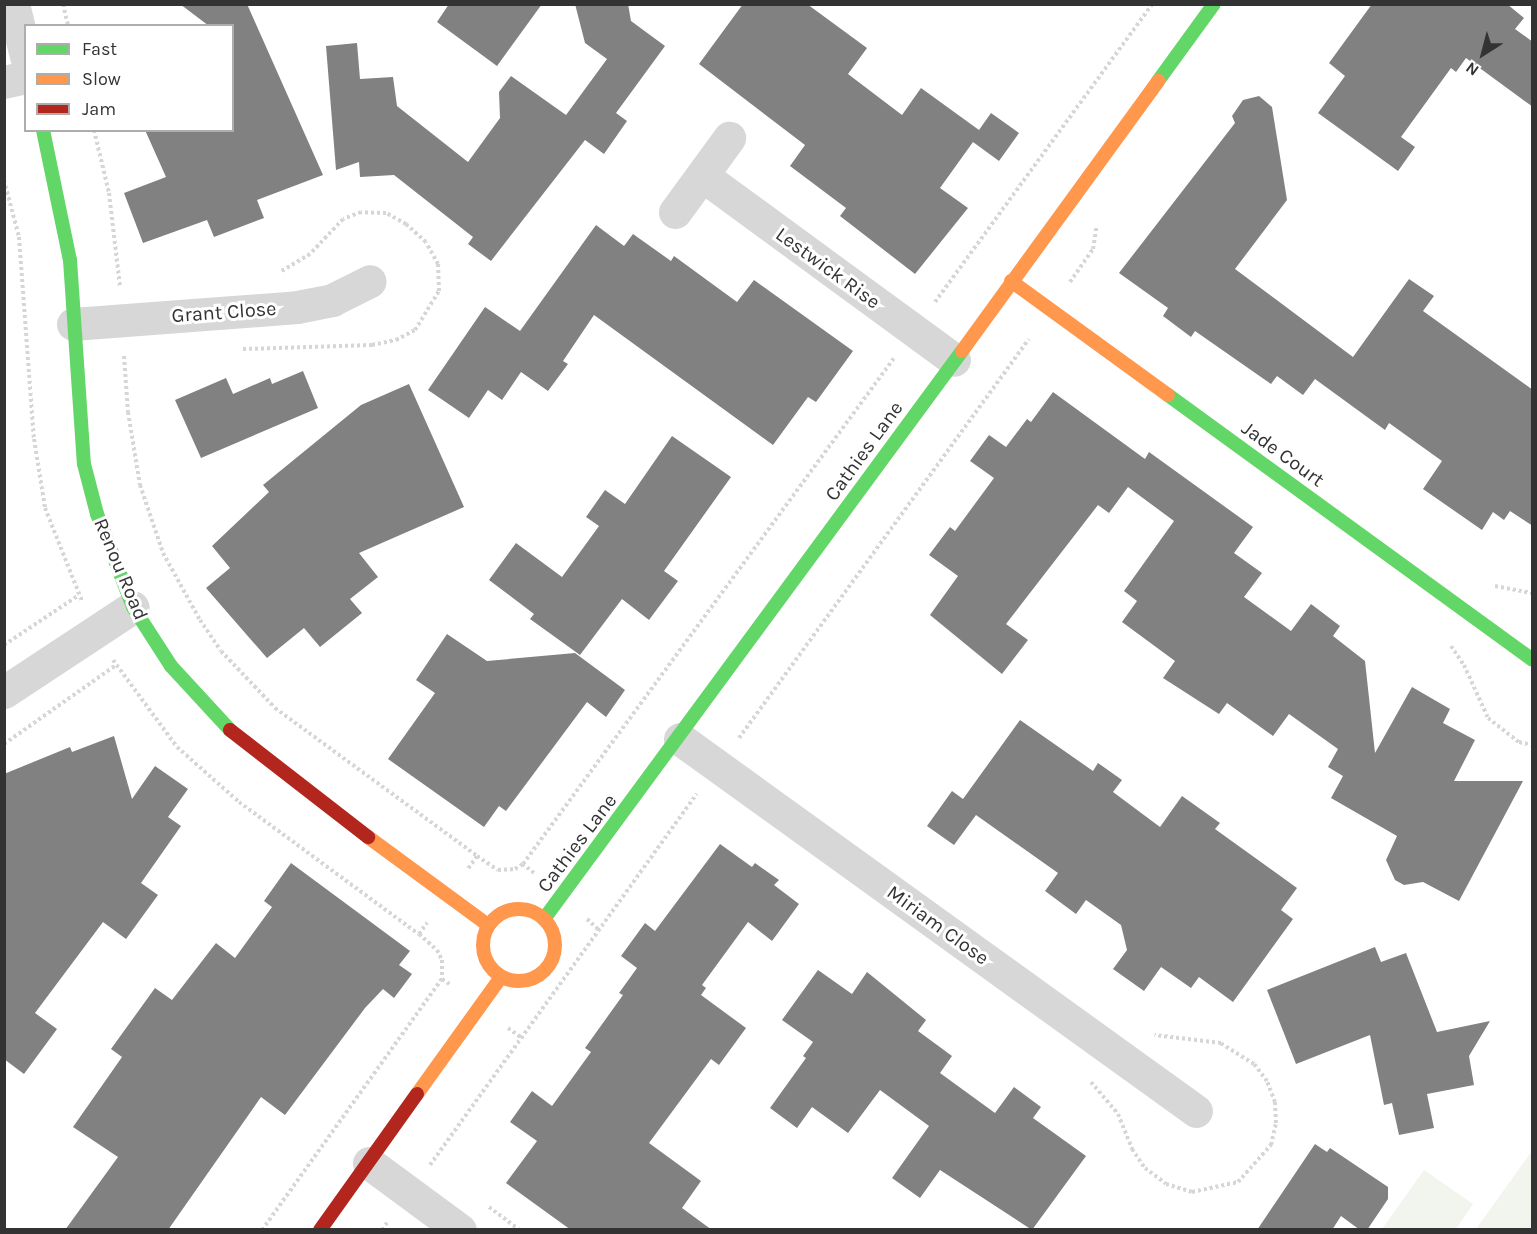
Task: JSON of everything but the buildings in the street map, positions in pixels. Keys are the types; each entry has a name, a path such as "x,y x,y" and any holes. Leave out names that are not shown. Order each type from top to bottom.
{"street":[{"path":"13,4 24,48"},
{"name":"Cathies Lane","path":"544,919 680,739 1214,4"},
{"path":"4,82 24,77"},
{"name":"Renou Road","path":"43,132 64,220 84,464 97,514 134,607 171,666 227,728 297,786 488,925"},
{"path":"675,212 729,138"},
{"name":"Lestwick Rise","path":"703,176 954,360"},
{"name":"Grant Close","path":"73,324 297,307 332,300 370,280"},
{"name":"Jade Court","path":"1011,281 1533,659"},
{"path":"4,692 134,607"},
{"name":"Miriam Close","path":"680,739 1196,1111"},
{"path":"514,909 525,909 544,919 551,928 554,951 544,971 524,981 501,977 492,969 482,948 488,925 504,912 514,909"},
{"path":"320,1230 501,977"},
{"path":"369,1163 460,1230"}],"path":[{"path":"63,4 68,24"},
{"path":"931,308 1152,4"},
{"path":"94,132 109,193 120,291"},
{"path":"4,180 19,237 38,469 45,508 84,606"},
{"path":"733,746 1037,328"},
{"path":"1030,338 1040,345"},
{"path":"124,348 128,412 140,485 163,553 221,651 275,708 498,870 515,869 523,864 898,352"},
{"path":"4,645 79,596"},
{"path":"1448,643 1464,665 1488,718 1519,742 1533,744"},
{"path":"110,655 152,718 204,772 279,833 419,934 442,960 442,979 262,1230"},
{"path":"4,744 116,664"},
{"path":"426,1169 703,786"},
{"path":"468,869 477,856"},
{"path":"523,864 534,873"},
{"path":"419,934 430,919"},
{"path":"442,979 455,989"}],"shaded area":[{"path":"1532,1151 1532,1229 1476,1229"},
{"path":"1424,1170 1473,1204 1456,1229 1382,1229"}],"traffic: fast":[{"path":"1158,81 1214,4"},
{"path":"43,132 70,260 84,464 97,514 133,607 171,666 230,730"},
{"path":"544,919 962,351"},
{"path":"1168,395 1532,659"}],"traffic: slow":[{"path":"962,351 1158,81"},
{"path":"1011,281 1168,395"},
{"path":"368,837 488,925"},
{"path":"519,909 539,915 549,925 555,945 549,965 539,975 519,981 499,975 489,965 483,945 489,925 499,915 519,909"},
{"path":"417,1094 501,977"}],"traffic: jam":[{"path":"230,730 368,837"},
{"path":"320,1230 417,1094"}]}
